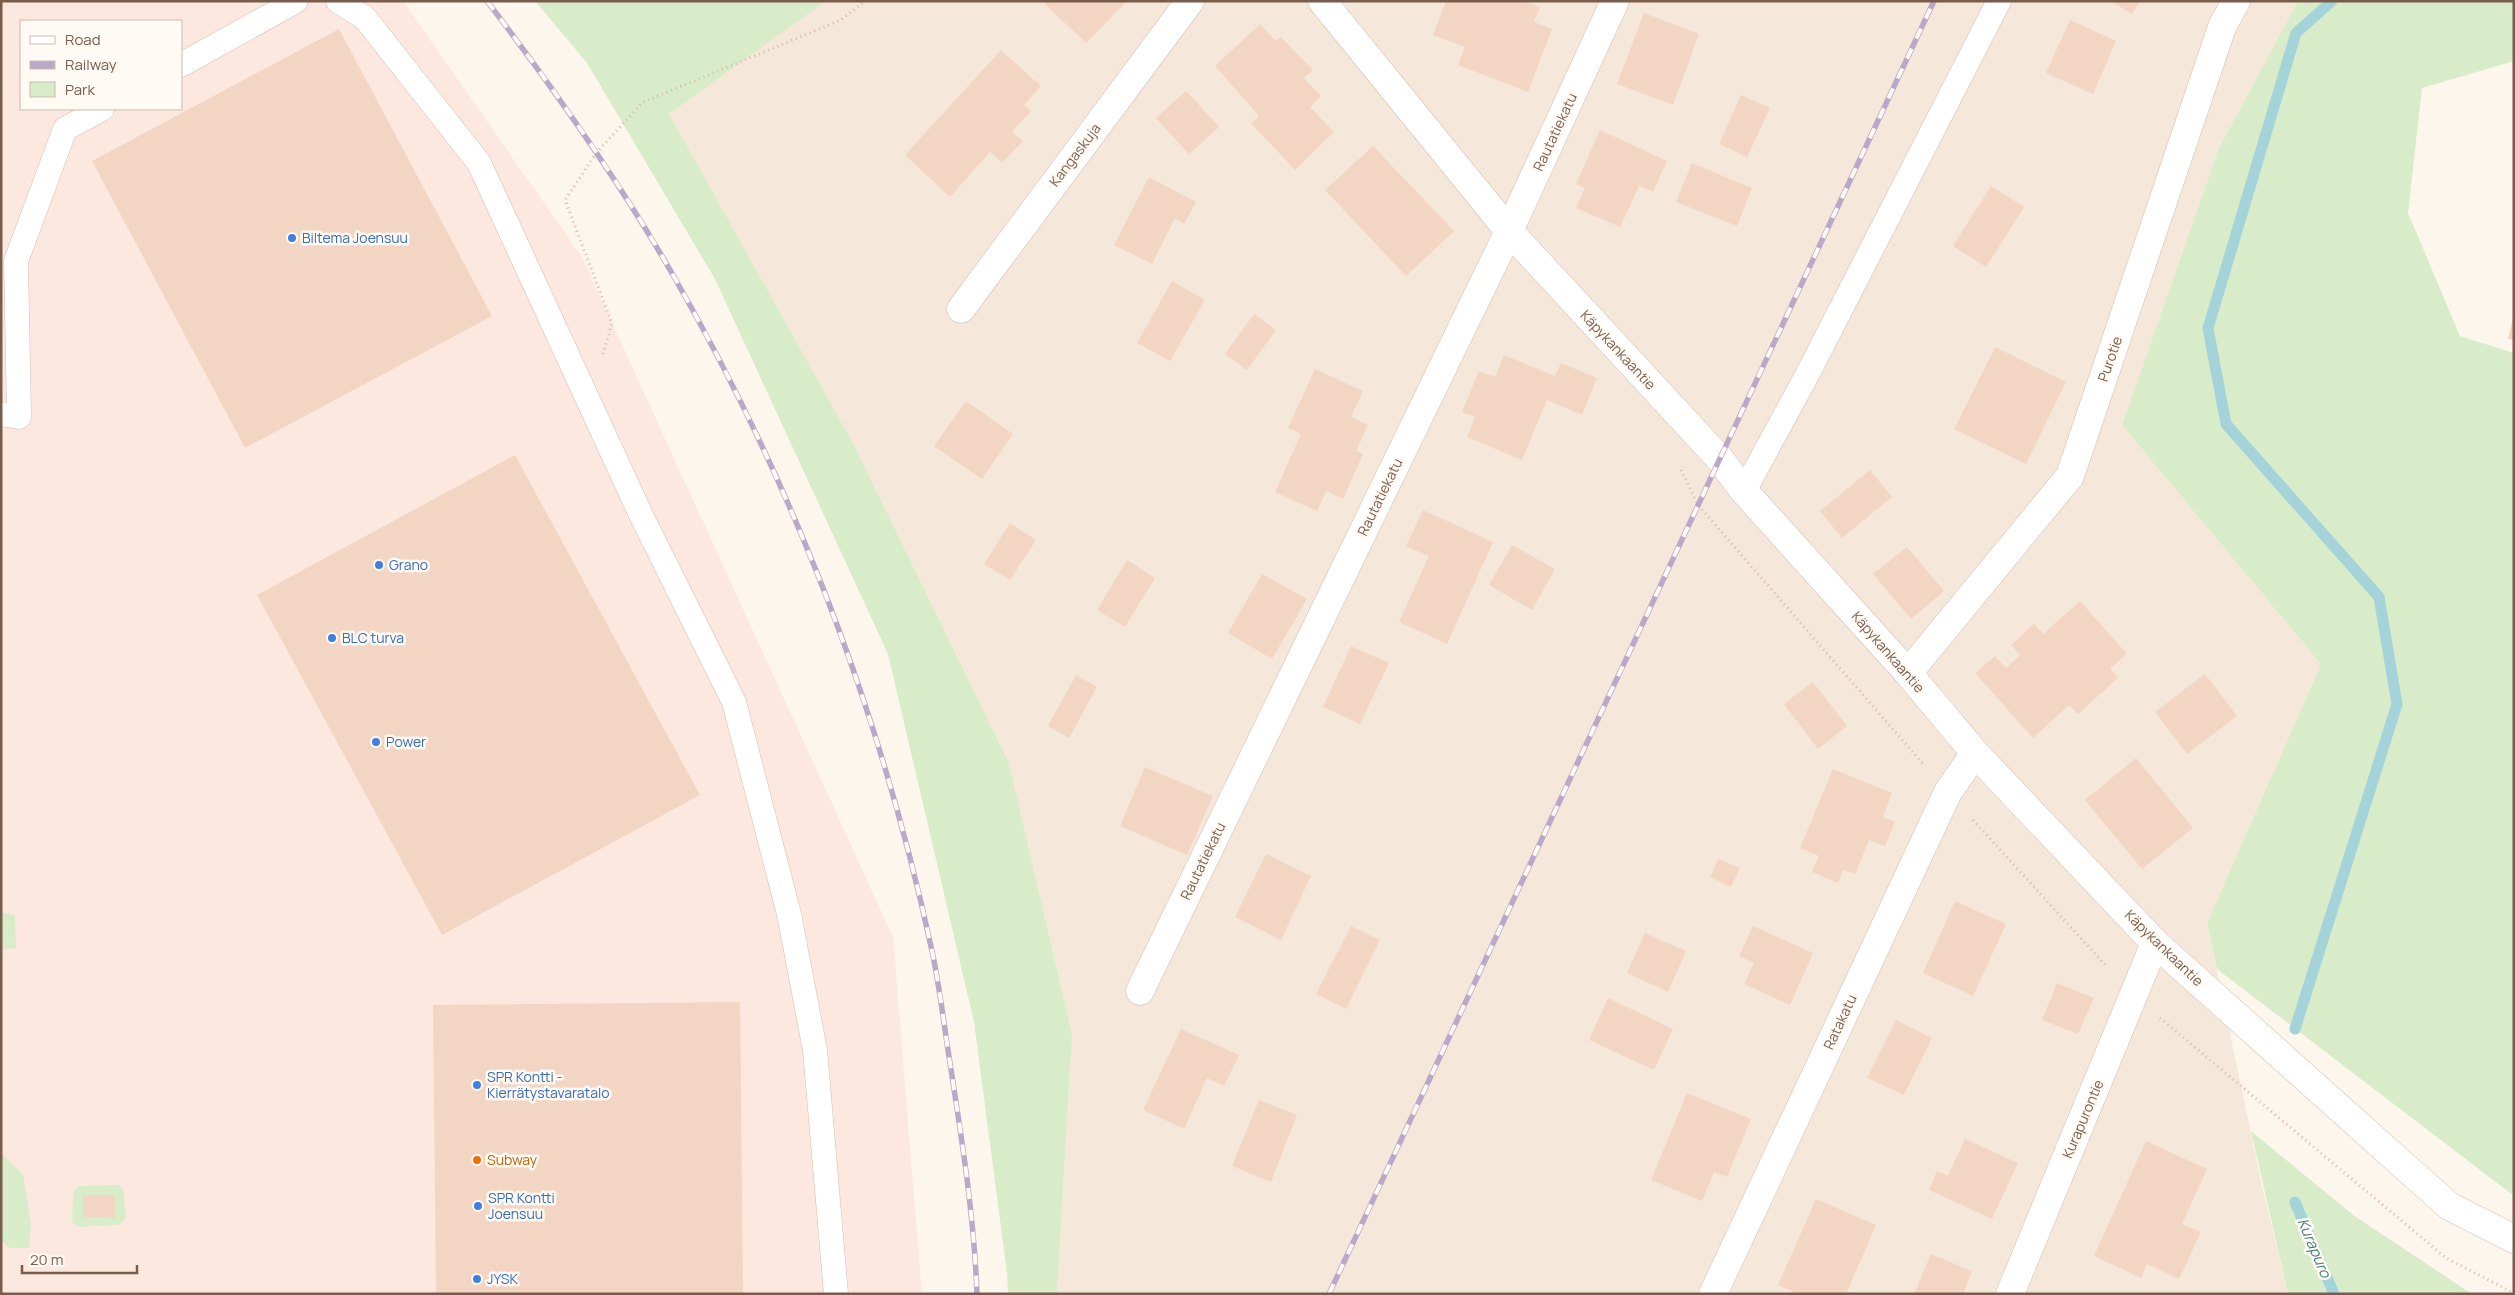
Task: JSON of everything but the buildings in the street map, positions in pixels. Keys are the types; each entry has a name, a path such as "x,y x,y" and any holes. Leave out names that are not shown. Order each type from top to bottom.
{"street":[{"name":"Kangaskuja","path":"961,309 1190,1"},
{"name":"Käpykankaantie","path":"1322,1 1509,231 1719,458 1744,491 1908,673 1975,753 2155,943 2450,1206 2514,1239"},
{"name":"Rautatiekatu","path":"1140,991 1509,231 1615,1"},
{"name":"Purotie","path":"1908,673 2070,476 2222,27 2236,1"},
{"name":"Ratakatu","path":"1713,1294 1948,792 1975,753"},
{"name":"Kurapurontie","path":"2010,1294 2155,943"}],"lane":[{"path":"182,64 296,1"},
{"path":"338,1 365,18 479,163 641,515 734,702 789,914 815,1050 836,1294"},
{"path":"1744,491 1820,351 1999,1"},
{"path":"1,414 19,417 16,261 65,129 100,110"}],"path":[{"path":"565,200 597,152 643,102 841,20 865,1"}],"shaded area":[{"path":"1,1 403,1 582,257 893,937 922,1294 1,1294"},
{"path":"826,1 2298,1 2219,148 2122,425 2321,664 2207,923 2262,1186 2288,1294 1057,1294 1072,1034 1009,763 854,445 668,114"}],"green space":[{"path":"535,1 826,1 669,114 854,445 1009,763 1072,1034 1057,1294 1008,1294 1007,1273 974,1022 888,654 715,279 587,63"},
{"path":"2298,1 2514,1 2514,61 2422,88 2408,213 2460,336 2514,353 2514,1196 2217,969 2207,923 2321,664 2122,425 2219,148"},
{"path":"1,912 15,915 16,948 1,950"},
{"path":"2251,1131 2353,1215 2472,1294 2288,1294"},
{"path":"1,1153 23,1175 31,1224 29,1248 10,1248 1,1241"},
{"path":"118,1185 123,1188 126,1218 119,1225 78,1227 72,1222 73,1194 78,1186"}],"waterway":[{"path":"2295,1029 2397,704 2379,597 2226,424 2208,328 2296,33 2332,1"},
{"name":"Kurapuro","path":"2295,1202 2334,1294"}],"railway":[{"path":"487,1 537,67 608,169 673,275 717,355 757,436 795,519 829,603 860,689 887,775 932,951 940,993 967,1178 977,1294"},
{"path":"1329,1294 1934,1"}],"place":[{"name":"Biltema Joensuu","path":"292,238"},
{"name":"Grano","path":"379,565"},
{"name":"BLC turva","path":"332,638"},
{"name":"Power","path":"376,742"},
{"name":"SPR Kontti - Kierrätystavaratalo","path":"477,1085"},
{"name":"Subway","path":"477,1160"},
{"name":"SPR Kontti Joensuu","path":"478,1206"},
{"name":"JYSK","path":"477,1279"}]}
